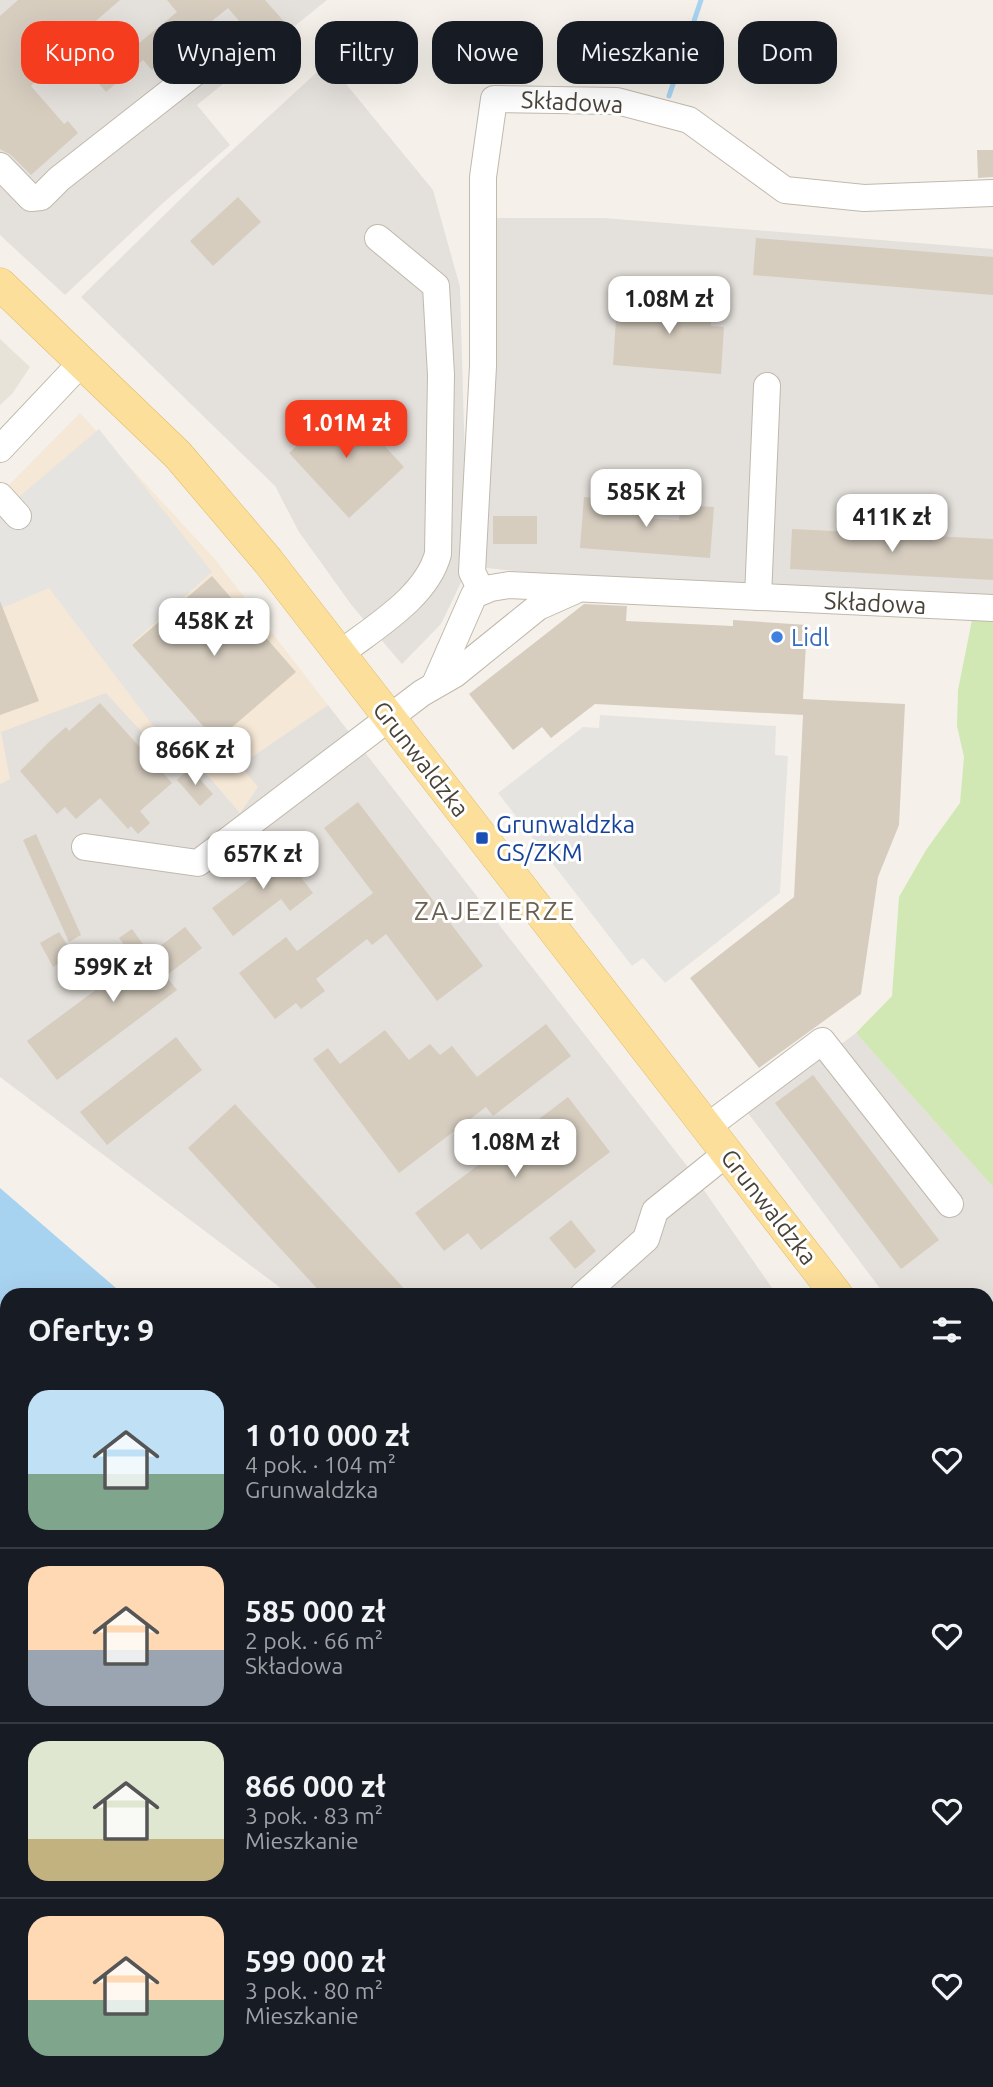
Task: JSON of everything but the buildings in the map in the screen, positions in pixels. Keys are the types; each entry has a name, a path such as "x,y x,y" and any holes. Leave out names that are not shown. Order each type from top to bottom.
{"main road":[{"name":"Grunwaldzka","path":"0,284 83,361 185,464 340,654 832,1288"}],"street":[{"path":"0,166 31,198 41,197 59,179 180,84"},
{"name":"Składowa","path":"514,626 510,604 486,589 472,572 483,366 483,177 494,99 617,101 690,120 785,190 864,198 993,192"},
{"path":"340,654 414,594 434,567 438,554 441,375 436,286 378,238"},
{"path":"0,449 83,361"},
{"path":"758,597 767,386"},
{"path":"0,496 18,516"},
{"path":"435,684 474,595 486,589 438,554"},
{"name":"Składowa","path":"486,589 509,585 586,587 993,608"},
{"name":"Składowa","path":"85,847 198,863 435,684 455,674 514,626 562,594 586,587"},
{"path":"462,620 474,635 493,643"},
{"path":"707,1127 822,1041 950,1204"},
{"path":"591,1288 646,1239 655,1210 727,1153"}],"shaded area":[{"path":"0,0 327,0 301,21 153,21 153,84 223,84 197,105 230,145 163,203 65,295 0,235"},
{"path":"315,74 315,84 346,84 433,190 460,287 468,568 441,624 402,664 353,607 299,532 275,486 81,297 203,177"},
{"path":"492,218 604,218 993,249 993,621 477,567"},
{"path":"0,339 30,367 12,394 0,405"},
{"path":"80,413 214,558 328,705 240,765 259,787 240,813 197,763 177,770 106,693 10,779 0,784 0,494"},
{"path":"99,429 212,572 131,644 218,744 179,760 49,588 0,609 0,513"},
{"path":"106,693 176,769 197,763 240,813 258,787 240,765 328,705 687,1166 772,1288 281,1288 0,1077 0,784 10,779 1,732"},
{"path":"600,715 776,726 775,755 788,756 780,893 665,983 643,958 632,966 498,793 583,727 599,728"},
{"path":"856,1033 993,1187 993,1288 880,1288 748,1113"}],"green space":[{"path":"972,620 993,621 993,1187 856,1033 892,996 899,897 926,850 960,803 964,757 957,726 958,690"}],"water":[{"path":"0,1188 116,1288 0,1288"}],"waterway":[{"path":"669,96 701,0"}],"place":[{"name":"Lidl","path":"777,637"},
{"name":"Grunwaldzka GS/ZKM","path":"482,838"}],"district":[{"name":"ZAJEZIERZE","path":"495,910"}]}
